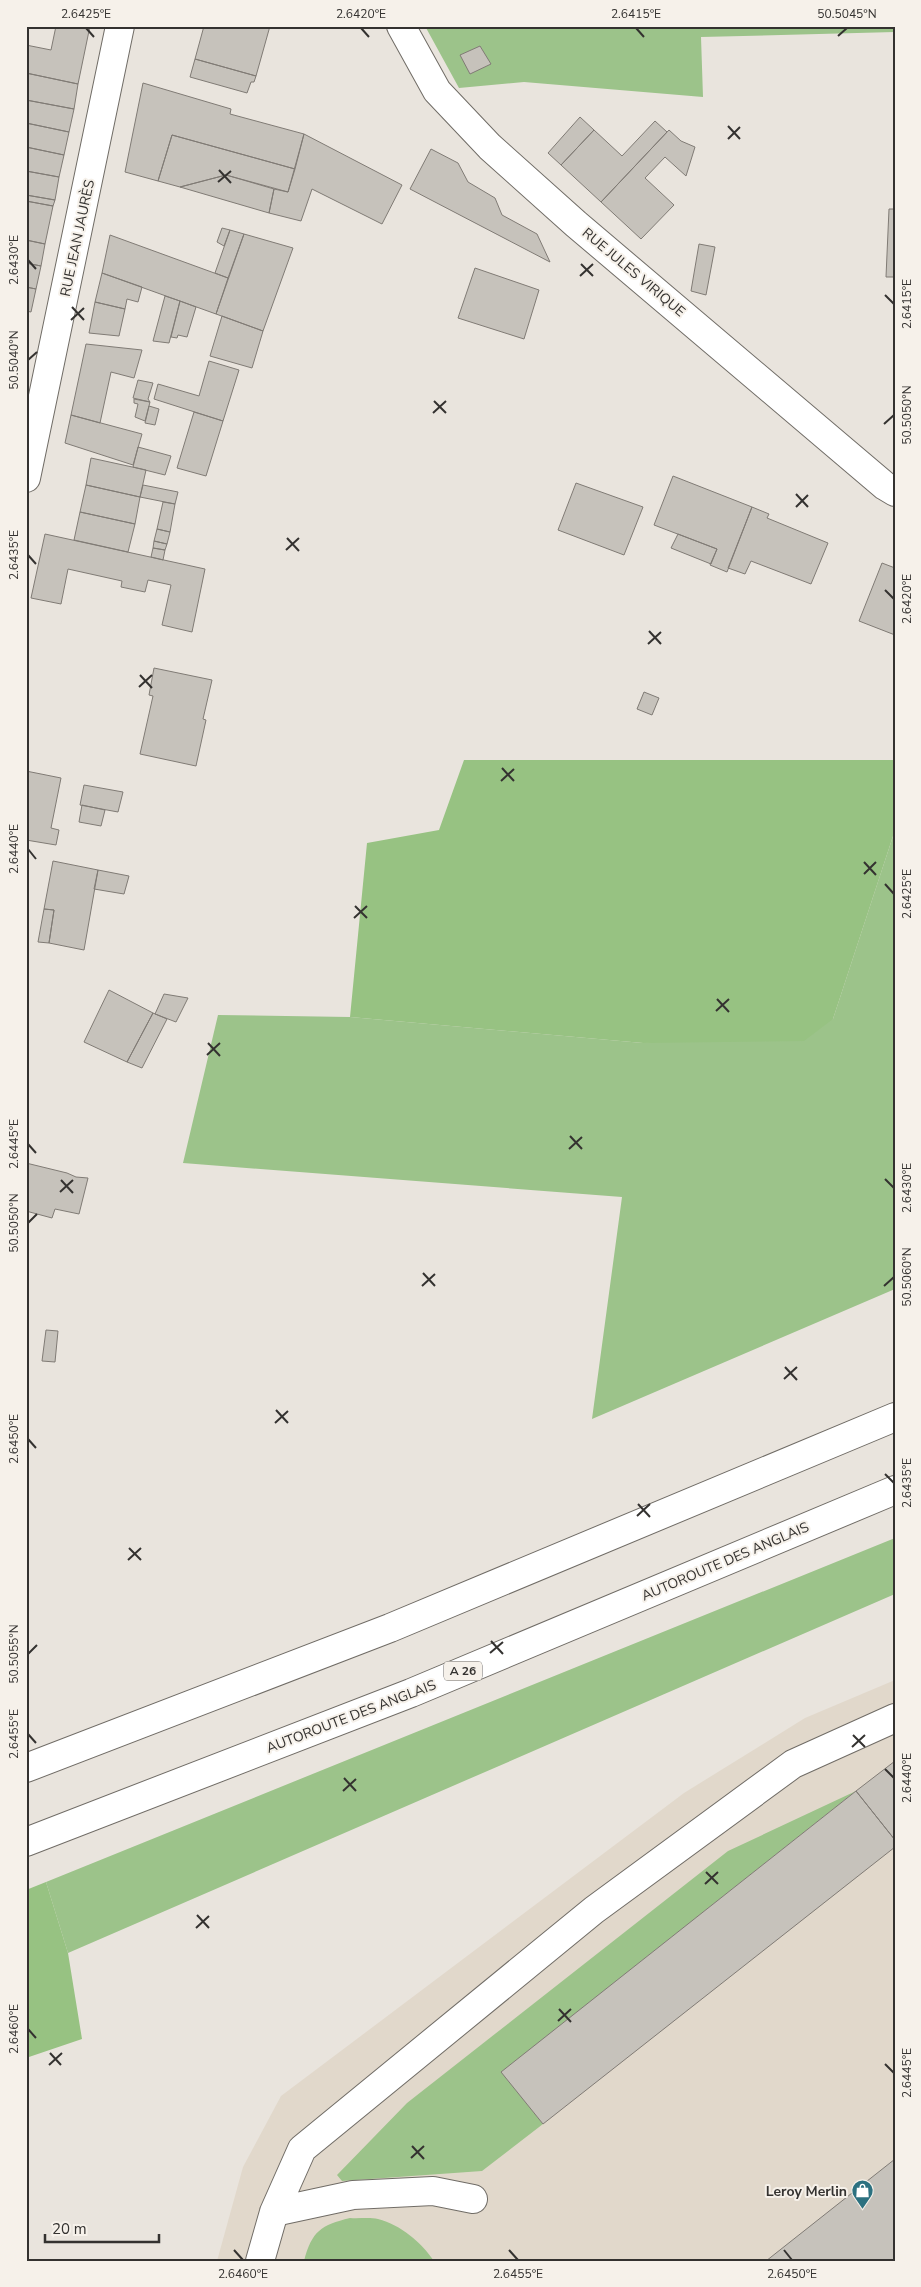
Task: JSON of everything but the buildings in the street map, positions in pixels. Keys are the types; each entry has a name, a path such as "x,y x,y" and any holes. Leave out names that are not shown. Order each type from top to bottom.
{"main road":[{"name":"RUE JEAN JAURÈS","path":"26,478 120,26"},
{"name":"RUE JULES VIRIQUE","path":"401,26 437,91 490,147 576,224 885,486 895,492"},
{"path":"26,1768 390,1628 895,1418"},
{"name":"AUTOROUTE DES ANGLAIS","path":"26,1842 411,1693 895,1490"},
{"path":"260,2261 274,2212 302,2149 594,1910 793,1764 895,1718"},
{"path":"274,2212 353,2195 433,2191 473,2199"}],"shaded area":[{"path":"895,1680 895,2261 217,2261 243,2167 281,2096 684,1793 805,1718"}],"green space":[{"path":"425,26 895,26 895,32 701,37 703,97 524,82 459,88"},
{"path":"464,760 895,760 895,830 833,1019 804,1041 643,1043 350,1017 367,843 439,830"},
{"path":"895,830 895,1289 592,1419 622,1197 183,1163 218,1015 350,1017 643,1043 833,1019"},
{"path":"895,1538 895,1594 68,1953 46,1882"},
{"path":"856,1791 502,2072 543,2124 482,2171 342,2181 337,2175 407,2103 728,1851"},
{"path":"46,1882 68,1953 82,2039 26,2058 26,1890"},
{"path":"350,2218 375,2218 395,2225 417,2241 434,2261 304,2261 310,2243 319,2231 332,2223"}],"place":[{"name":"Leroy Merlin","path":"863,2210"}]}
